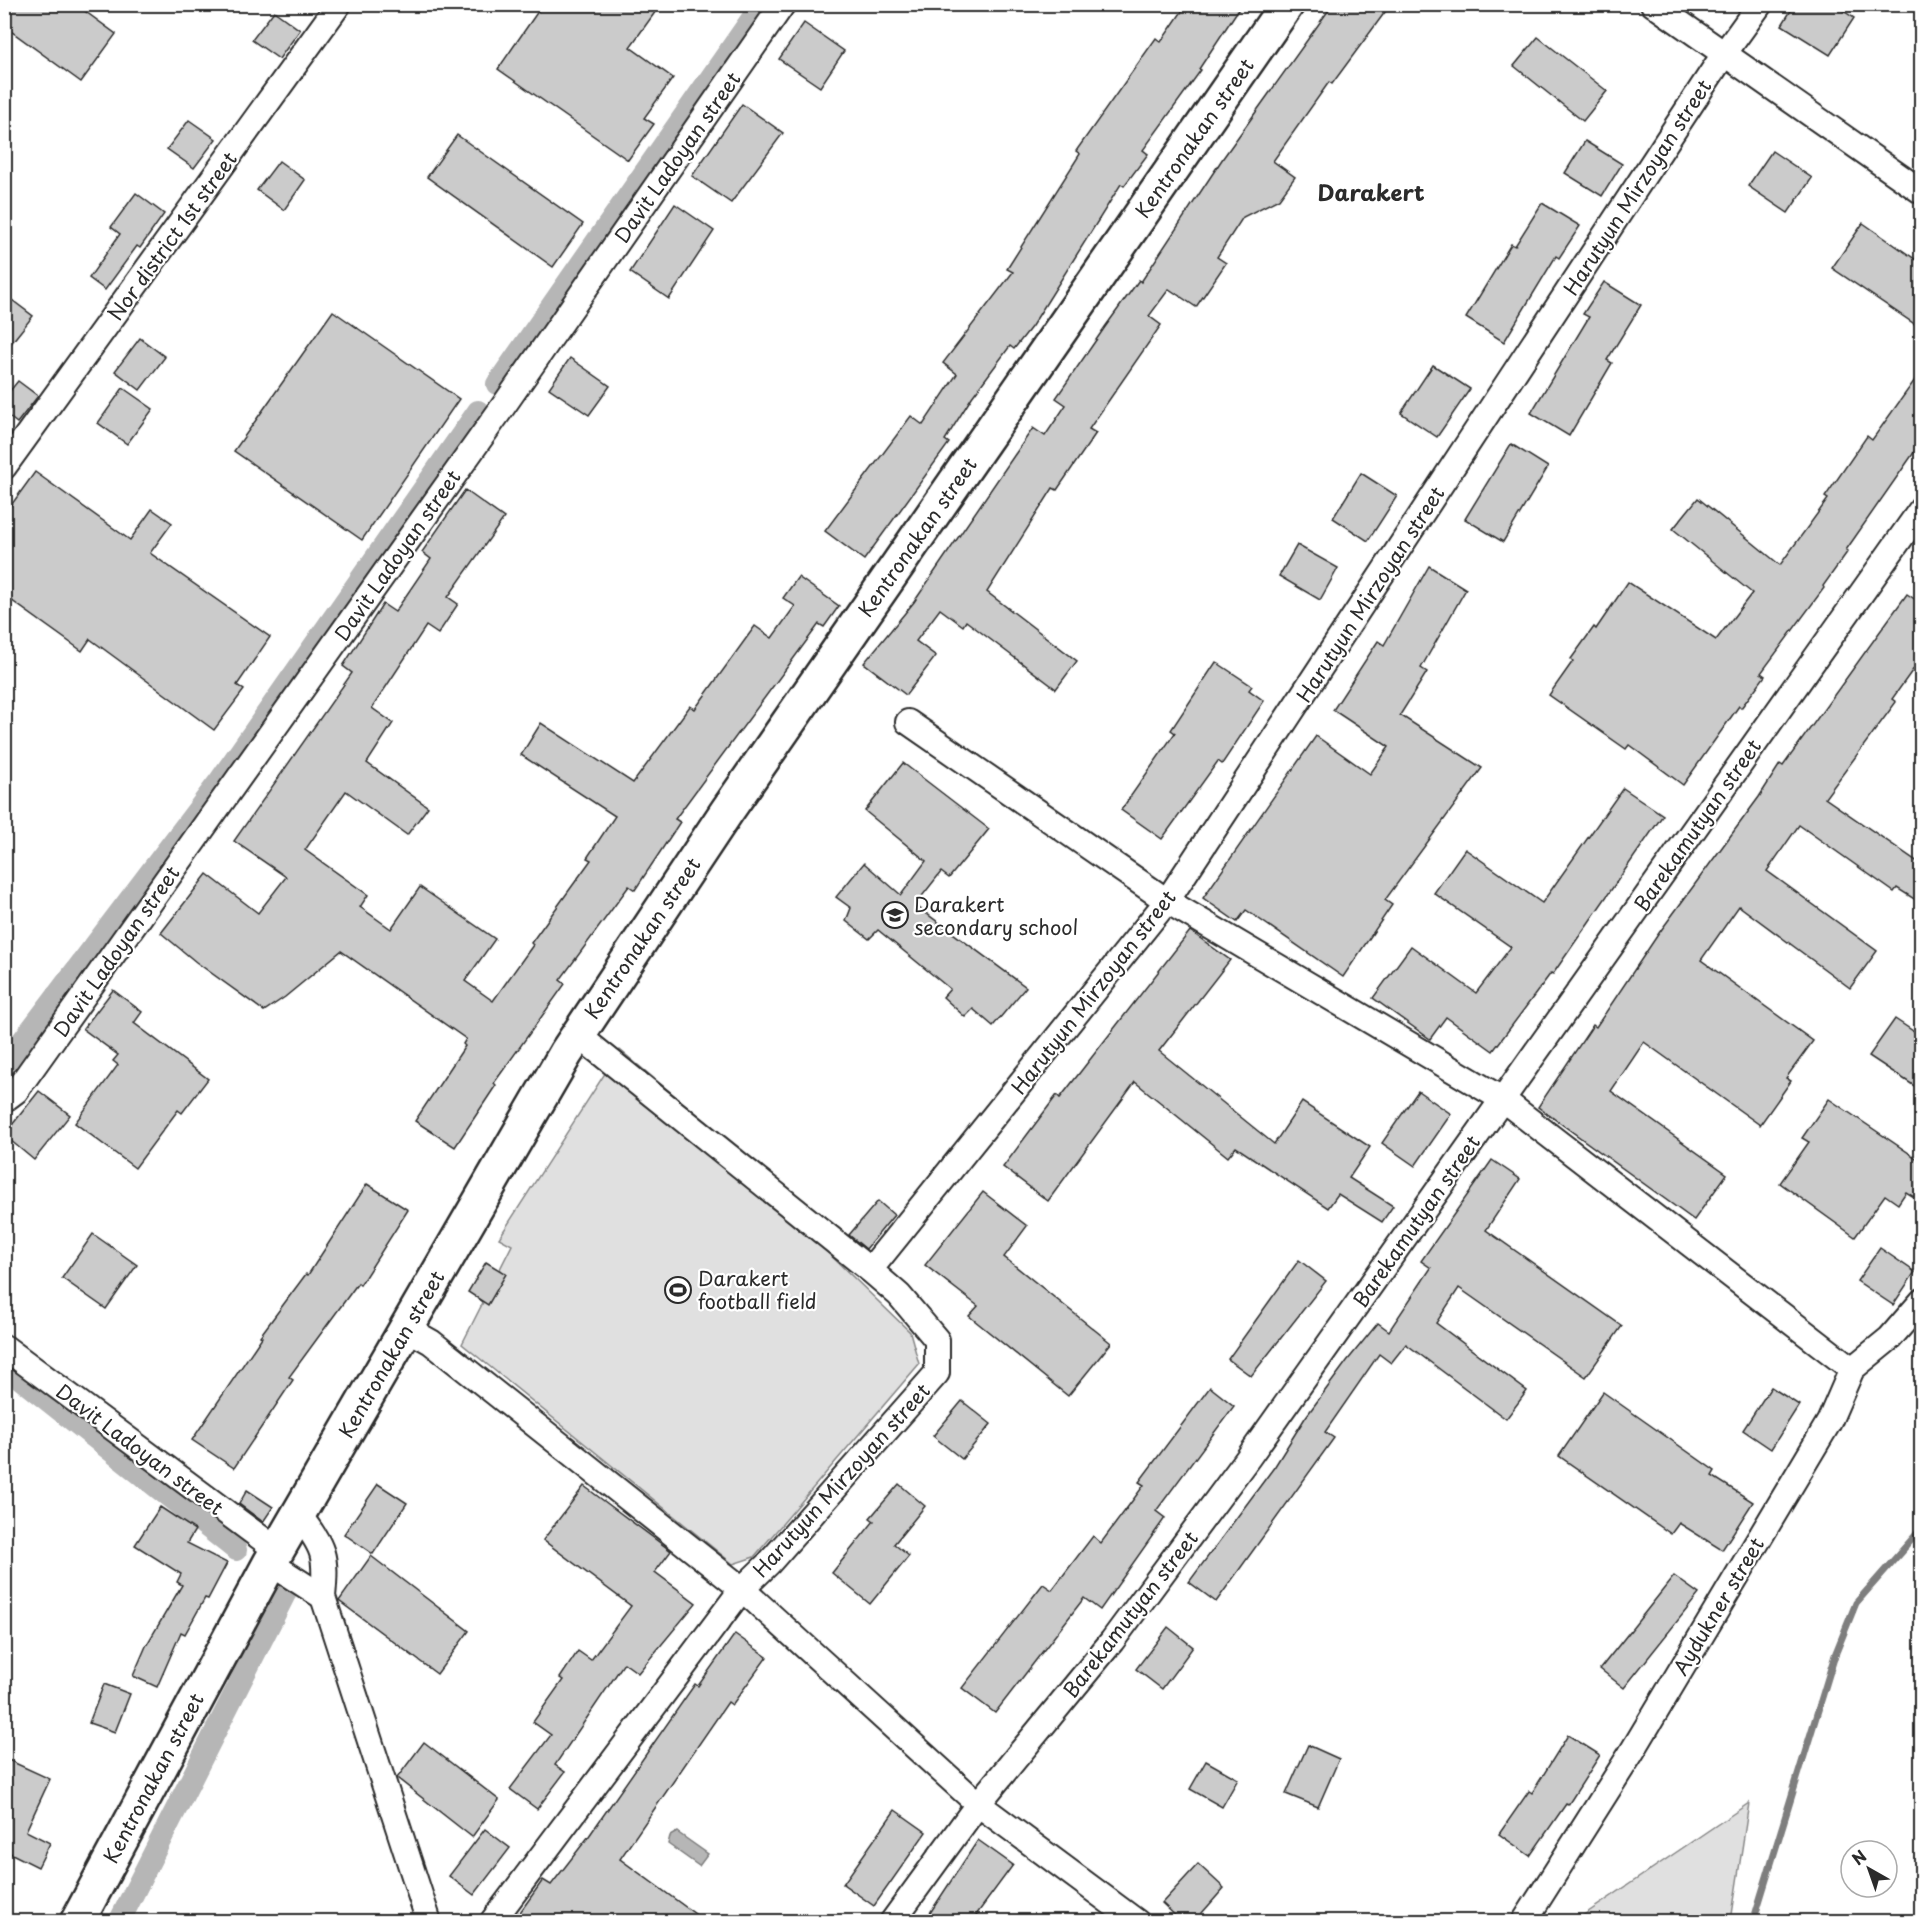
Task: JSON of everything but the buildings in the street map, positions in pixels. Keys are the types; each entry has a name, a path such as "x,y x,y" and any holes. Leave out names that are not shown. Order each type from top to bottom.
{"main road":[{"name":"Kentronakan street","path":"78,1922 273,1557 578,1035 727,811 1287,4"}],"street":[{"name":"Nor district 1st street","path":"4,467 339,4"},
{"name":"Davit Ladoyan street","path":"4,1100 16,1091 502,408 783,4"},
{"path":"1653,4 1922,192"},
{"name":"Harutyun Mirzoyan street","path":"492,1922 742,1589 769,1563 937,1373 937,1340 900,1295 870,1270 1167,901 1724,54 1760,4"},
{"name":"Barekamutyan street","path":"892,1922 978,1804 1112,1641 1248,1458 1922,507"},
{"path":"908,722 1167,901 1503,1099 1852,1369"},
{"path":"578,1035 870,1270"},
{"name":"Aydukner street","path":"1524,1922 1630,1755 1830,1422 1852,1369 1890,1338 1922,1301"},
{"path":"406,1328 431,1342 742,1589 978,1804 1137,1922"},
{"name":"Davit Ladoyan street","path":"4,1347 323,1597"},
{"path":"299,1515 321,1545 326,1568 323,1597 429,1922"}],"shaded area":[{"name":"Darakert football field","path":"620,1050 837,1231 823,1248 910,1332 919,1364 754,1557 733,1564 462,1344 512,1245 499,1238"},
{"path":"1749,1803 1731,1921 1575,1921"},
{"path":"677,1832 708,1854 699,1866 668,1844 670,1836"}],"waterway":[{"path":"497,384 762,4"},
{"path":"4,1065 218,783 478,411"},
{"path":"4,1366 236,1550"},
{"path":"1753,1922 1835,1655 1856,1603 1922,1528"},
{"path":"119,1922 285,1594"}],"place":[{"name":"Darakert secondary school","path":"895,915"},
{"name":"Darakert football field","path":"678,1290"}],"district":[{"name":"Darakert","path":"1371,191"}]}
